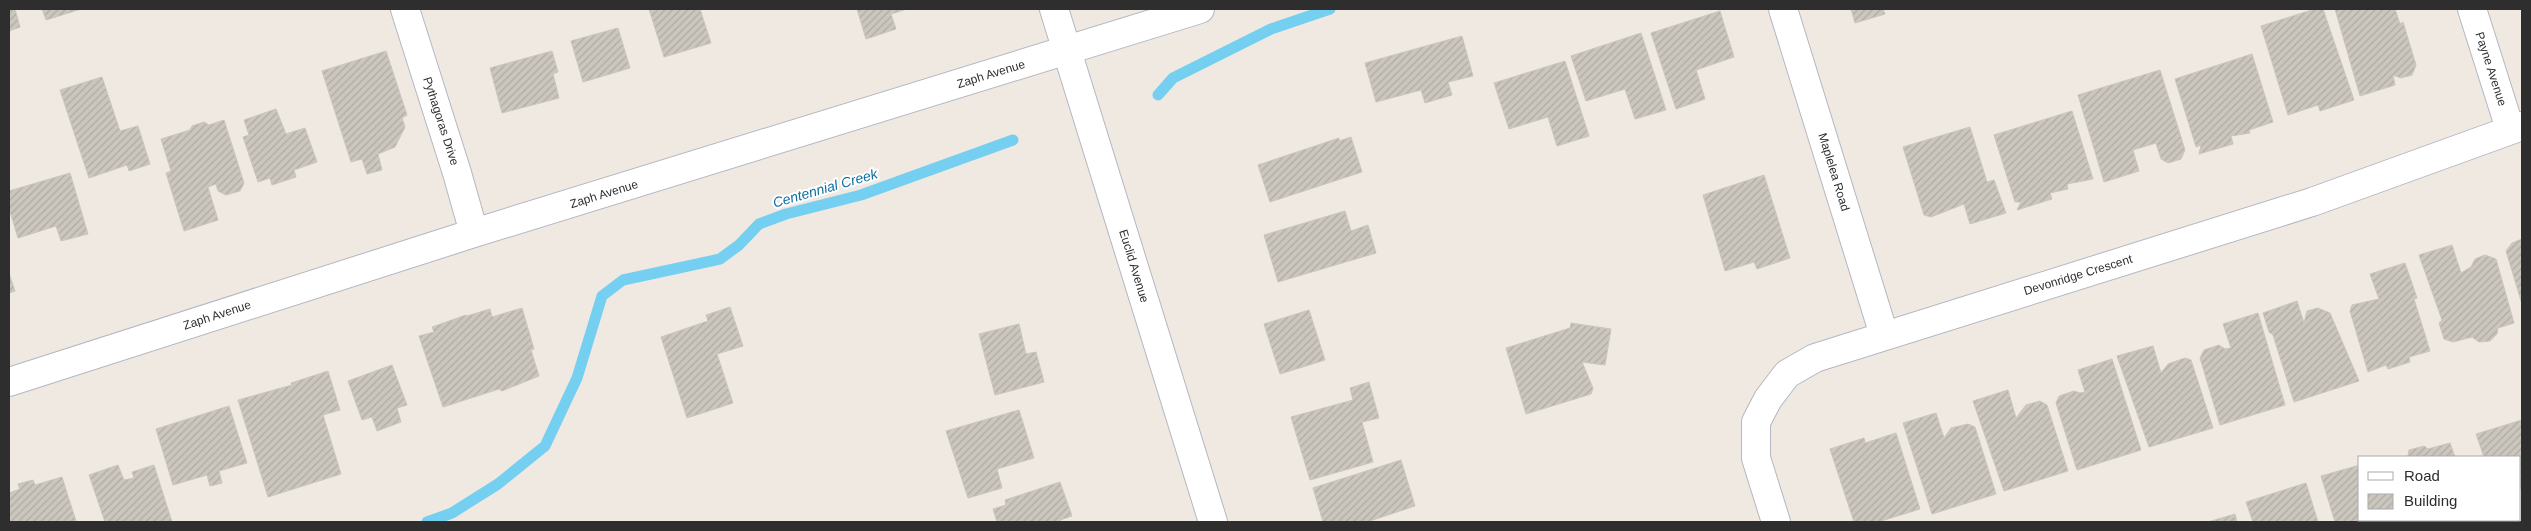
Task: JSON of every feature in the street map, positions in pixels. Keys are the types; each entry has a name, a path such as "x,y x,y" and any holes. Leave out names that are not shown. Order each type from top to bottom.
{"street":[{"name":"Pythagoras Drive","path":"405,9 474,233"},
{"name":"Euclid Avenue","path":"1054,9 1213,522"},
{"name":"Zaph Avenue","path":"9,382 474,233 1200,9"},
{"name":"Maplelea Road","path":"1783,9 1884,336"},
{"name":"Payne Avenue","path":"2472,9 2516,127"},
{"name":"Devonridge Crescent","path":"1776,522 1756,458 1756,422 1768,399 1787,374 1815,358 2312,202 2516,127"}],"building":[{"path":"9,9 15,9 20,27 9,31"},
{"path":"42,9 81,9 46,20"},
{"path":"649,9 700,9 711,43 664,57"},
{"path":"857,9 907,9 891,14 896,29 866,39"},
{"path":"1851,9 1883,9 1885,14 1855,23"},
{"path":"2315,9 2323,9 2354,100 2320,111 2318,105 2288,115 2261,26"},
{"path":"2335,9 2395,9 2400,24 2403,22 2416,65 2412,75 2401,78 2393,75 2395,85 2360,96"},
{"path":"1720,11 1734,57 1696,70 1705,99 1676,109 1651,33"},
{"path":"618,28 630,68 583,82 571,41"},
{"path":"1641,33 1666,110 1635,119 1625,89 1586,101 1571,56"},
{"path":"1462,36 1473,76 1448,82 1452,95 1425,103 1421,90 1376,102 1365,63"},
{"path":"386,51 407,115 402,118 405,127 395,147 378,154 382,170 367,174 362,159 351,162 322,71"},
{"path":"552,51 558,72 553,74 559,98 502,113 490,68"},
{"path":"2252,54 2273,122 2249,130 2250,133 2231,136 2233,144 2199,154 2201,145 2196,147 2175,79"},
{"path":"1565,61 1589,136 1557,146 1548,117 1509,129 1494,83"},
{"path":"2160,70 2185,150 2181,159 2168,163 2161,159 2156,143 2133,150 2139,171 2104,182 2078,95"},
{"path":"102,77 120,131 138,126 150,164 129,171 127,165 89,178 60,90"},
{"path":"276,109 286,134 305,128 317,162 294,170 296,177 272,185 270,178 258,182 243,137 249,135 244,120"},
{"path":"2072,111 2093,179 2067,184 2068,189 2050,193 2052,199 2017,210 2021,202 2015,202 1994,135"},
{"path":"224,120 244,183 240,191 226,195 218,191 216,184 208,187 218,220 184,231 166,173 171,171 161,139 190,130 192,126 204,122 209,125"},
{"path":"1970,127 1987,182 1994,180 2006,213 1970,224 1964,204 1931,217 1924,215 1903,147"},
{"path":"1351,137 1362,172 1270,202 1258,165 1339,138 1339,141"},
{"path":"70,173 88,234 61,241 56,226 18,238 9,208 9,191"},
{"path":"1764,175 1790,258 1757,269 1754,262 1725,271 1703,195"},
{"path":"1345,211 1351,231 1368,225 1376,253 1278,282 1264,235"},
{"path":"2522,239 2522,304 2506,251 2512,243"},
{"path":"2452,245 2461,273 2471,267 2475,259 2485,255 2496,259 2514,323 2498,328 2497,334 2490,341 2479,342 2472,337 2453,342 2444,339 2439,323 2442,320 2419,255"},
{"path":"2405,263 2417,298 2414,299 2430,351 2409,357 2410,362 2388,369 2386,365 2368,372 2350,311 2352,305 2379,299 2370,274"},
{"path":"9,273 15,291 9,293"},
{"path":"2297,301 2304,323 2307,311 2318,308 2330,313 2359,381 2294,402 2273,335 2269,332 2263,313"},
{"path":"730,307 743,346 717,354 733,403 687,418 661,337 708,321 706,315"},
{"path":"522,308 534,349 531,350 539,376 502,391 499,389 443,407 419,336 434,332 432,327 466,315 490,309 492,317"},
{"path":"1309,310 1325,360 1280,374 1264,324"},
{"path":"2258,313 2285,405 2220,425 2200,358 2204,350 2219,345 2225,349 2231,348 2223,324"},
{"path":"1571,323 1611,329 1605,365 1582,362 1593,388 1591,394 1526,414 1506,348 1570,328"},
{"path":"1019,324 1026,354 1036,352 1044,382 995,395 979,334"},
{"path":"2153,346 2161,373 2168,364 2185,358 2191,360 2213,428 2149,447 2117,356"},
{"path":"2112,359 2141,450 2077,470 2056,403 2059,396 2074,391 2085,392 2078,370"},
{"path":"392,365 407,405 397,408 401,422 377,431 372,417 362,420 348,381"},
{"path":"328,371 340,410 323,415 341,474 268,497 238,400 292,385 291,383"},
{"path":"1369,382 1379,418 1362,422 1373,462 1310,480 1291,417 1353,400 1350,388"},
{"path":"2008,390 2016,418 2026,405 2040,401 2047,405 2068,471 2004,491 1973,401"},
{"path":"229,406 247,463 219,471 222,483 210,486 207,475 173,485 156,429"},
{"path":"1019,410 1034,458 997,469 1002,488 968,498 946,431"},
{"path":"1936,413 1944,438 1951,428 1968,424 1975,427 1996,494 1932,514 1903,423"},
{"path":"2522,420 2521,488 2521,456 2484,456 2476,434"},
{"path":"1896,433 1920,509 1878,522 1854,522 1830,449 1864,438 1865,443"},
{"path":"2450,443 2455,456 2408,456 2409,450 2424,446 2428,449"},
{"path":"1401,460 1415,506 1367,522 1323,522 1313,488"},
{"path":"118,465 124,480 134,478 132,472 154,465 172,522 105,522 89,475"},
{"path":"2358,466 2358,521 2402,522 2335,522 2321,476"},
{"path":"62,477 76,521 9,522 9,493 20,489 18,484 33,480 35,485"},
{"path":"1060,482 1072,516 1060,520 1061,522 997,522 993,509 1006,505 1005,500"},
{"path":"2306,483 2318,522 2253,522 2246,502"},
{"path":"2235,514 2237,522 2208,522"},
{"path":"2440,521 2477,522 2440,522"}],"waterway":[{"name":"Centennial Creek","path":"1158,95 1173,78 1271,29 1330,9"},
{"name":"Centennial Creek","path":"427,522 452,513 498,484 545,446 577,378 602,296 623,280 720,259 739,245 759,224 786,214 861,195 1013,140"}]}
